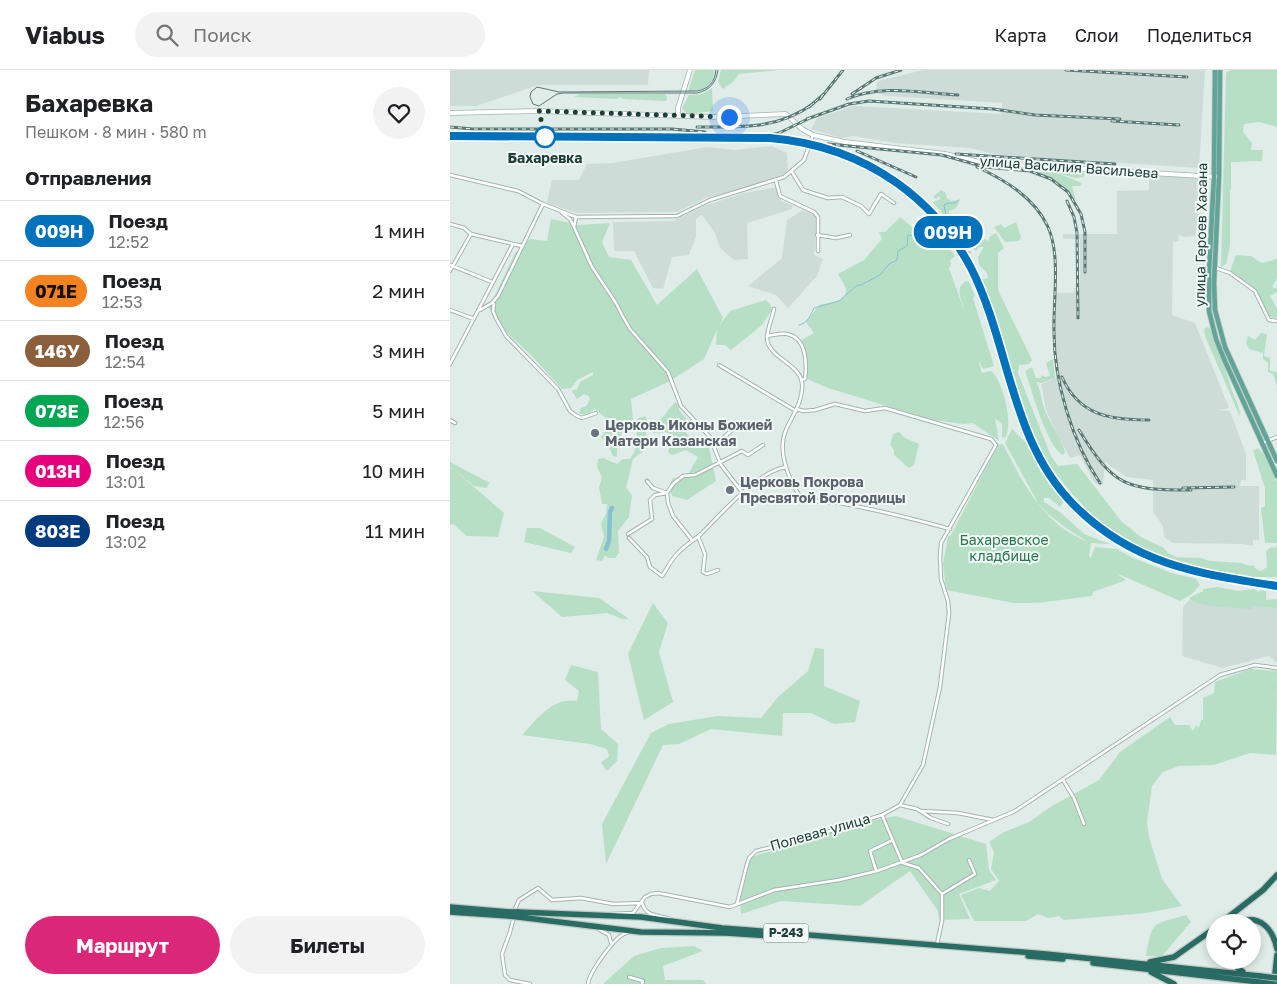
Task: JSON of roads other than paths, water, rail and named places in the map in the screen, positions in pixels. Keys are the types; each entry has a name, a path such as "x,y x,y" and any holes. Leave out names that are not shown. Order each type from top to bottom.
{"highway":[{"path":"1232,914 1263,890 1277,875"},
{"name":"Р-243","path":"450,908 509,914"},
{"name":"Р-243","path":"450,912 611,914 671,920 722,928 1130,963 1248,978"},
{"name":"Р-243","path":"518,914 582,926 641,932 726,933 1002,954 1259,979 1277,978"},
{"path":"1261,923 1265,924 1272,932 1277,949"},
{"path":"1130,963 1154,962 1174,957 1206,934"},
{"path":"1274,984 1277,955"},
{"path":"1139,968 1158,974 1174,984"},
{"path":"1237,969 1248,978"},
{"path":"1233,984 1248,978"},
{"name":"Р-243","path":"1259,979 1274,984"}],"main road":[{"path":"678,116 678,108 690,70"},
{"name":"улица Героев Хасана","path":"1215,70 1216,177 1209,271 1209,311 1219,349 1277,476"},
{"name":"улица Героев Хасана","path":"1220,70 1214,300 1222,338 1277,461"},
{"name":"улица Василия Васильева","path":"450,113 536,111 714,117 786,114 802,129 813,135 845,142 945,154 984,163 1216,177"}],"street":[{"path":"450,175 503,186 576,217 677,216 710,200 776,181 792,172 806,158 813,135"},
{"path":"792,172 803,190 828,198 842,197 861,206 869,214 881,194 894,203"},
{"path":"776,181 780,196 816,214 818,220 818,251"},
{"path":"450,364 480,310 492,303 498,296 543,204"},
{"path":"559,211 570,219 592,268 616,303 630,329 668,372 681,406 710,437 720,464 728,478 742,492"},
{"path":"574,227 576,217"},
{"path":"450,224 464,228 471,234 522,246"},
{"path":"450,271 451,266 471,234"},
{"path":"817,235 836,238 850,235"},
{"path":"480,310 480,304 513,244"},
{"path":"451,266 492,282"},
{"path":"1214,268 1224,269 1255,291 1269,320 1277,321"},
{"path":"492,303 494,304 493,310 496,318 506,336 558,389 570,411 582,418 596,413"},
{"path":"450,310 474,319"},
{"path":"774,310 767,336 768,346 800,376 802,384 797,410 783,441 786,467 795,490 803,498 868,509 950,528"},
{"path":"767,336 786,334 799,342 806,355 807,366 805,379 801,380"},
{"path":"450,355 454,356"},
{"path":"719,365 797,410 803,411"},
{"path":"793,416 803,411 835,404 865,410 885,408 991,439 996,445 941,543 941,579 948,601 949,613 940,687 921,770 900,805 921,811 958,813 994,820"},
{"path":"450,420 455,423"},
{"path":"715,447 735,427"},
{"path":"1262,443 1277,437"},
{"path":"692,540 673,516 668,503 667,493 672,484 683,476 695,476 742,451 748,455 763,445"},
{"path":"629,538 647,557 650,568 662,576 675,556 742,492 772,472 786,467"},
{"path":"647,482 653,488 667,493"},
{"path":"628,534 652,519 650,500 655,495 667,493"},
{"path":"698,536 705,554 703,572 707,574 718,570"},
{"path":"611,914 633,913 645,897 658,893 730,907 774,890 822,884 877,871 902,862 931,851 949,839 1015,811 1220,675 1251,666 1277,668"},
{"path":"1063,780 1074,798 1084,824"},
{"name":"Полевая улица","path":"739,903 746,868 750,858 756,851 811,837 882,815 900,805"},
{"path":"921,811 931,818 948,824"},
{"name":"Полевая улица","path":"882,815 902,862"},
{"path":"877,871 874,869 870,851 892,840"},
{"path":"942,894 952,886 975,874 969,860"},
{"path":"902,862 918,868 942,894 942,921 936,945"},
{"path":"530,984 510,980 505,975 502,954 510,932 515,908 525,894 538,888 552,900 581,898 620,904 642,903"},
{"path":"642,903 644,909 650,915 671,920"},
{"path":"582,926 606,932 611,938 611,945"},
{"path":"588,984 590,975 621,934 641,932"},
{"path":"629,977 643,981 642,984"}],"waterway":[{"path":"947,221 944,205 955,203 959,200"},
{"path":"948,223 967,252 971,252"},
{"path":"799,325 807,321 814,308 839,301 856,286 880,275 889,264 897,260 898,251 907,246 908,235 915,236 920,244 930,244 939,239 948,243"},
{"path":"606,549 609,541 610,512 612,508"}],"tram line":[{"path":"716,70 711,84 705,89 697,91 559,92 537,87 531,92 530,97 533,104 539,106 557,94 563,93 697,93 705,90 712,85 718,70"}],"railway":[{"path":"820,99 843,70"},
{"path":"852,94 876,78 901,70"},
{"path":"1066,70 1187,77"},
{"path":"847,99 860,94 888,91 916,91 958,95"},
{"path":"809,107 824,94"},
{"path":"807,119 849,104 869,101 993,109 1035,115 1120,119"},
{"path":"697,127 743,127 758,125 787,118 814,103"},
{"path":"763,137 779,133 812,117"},
{"path":"1112,121 1179,125"},
{"path":"450,127 473,129 672,129 705,132"},
{"path":"450,139 773,141 821,149 866,166 893,183 916,201 936,220 954,243 968,267 982,298 1024,428 1038,458 1056,487 1079,513 1100,531 1147,557 1197,574 1277,588"},
{"path":"828,144 942,155 985,167 1030,171 1051,179 1068,192 1081,214 1085,232 1085,272"},
{"path":"857,151 916,177"},
{"path":"956,154 1115,164"},
{"path":"977,167 1018,191 1035,207 1048,227 1054,251 1056,278 1055,351 1061,390 1073,430 1090,467 1100,483"},
{"path":"1067,201 1074,217 1077,233 1078,318"},
{"path":"1062,377 1077,400 1087,408 1109,417 1149,420"},
{"path":"1079,430 1102,463 1113,474 1124,481 1151,489 1191,490"},
{"path":"1183,488 1234,487"}],"train":[{"name":"009Н","path":"450,136 770,138 825,148 862,162 912,194 934,215 961,251 982,293 1029,436 1040,459 1053,479 1075,506 1114,538 1160,562 1203,574 1277,586"}],"place":[{"name":"Бахаревка","path":"545,137"},
{"name":"Церковь Иконы Божией Матери Казанская","path":"595,433"},
{"name":"Церковь Покрова Пресвятой Богородицы","path":"730,490"}],"park label":[{"name":"Бахаревское кладбище","path":"1004,548"}]}
